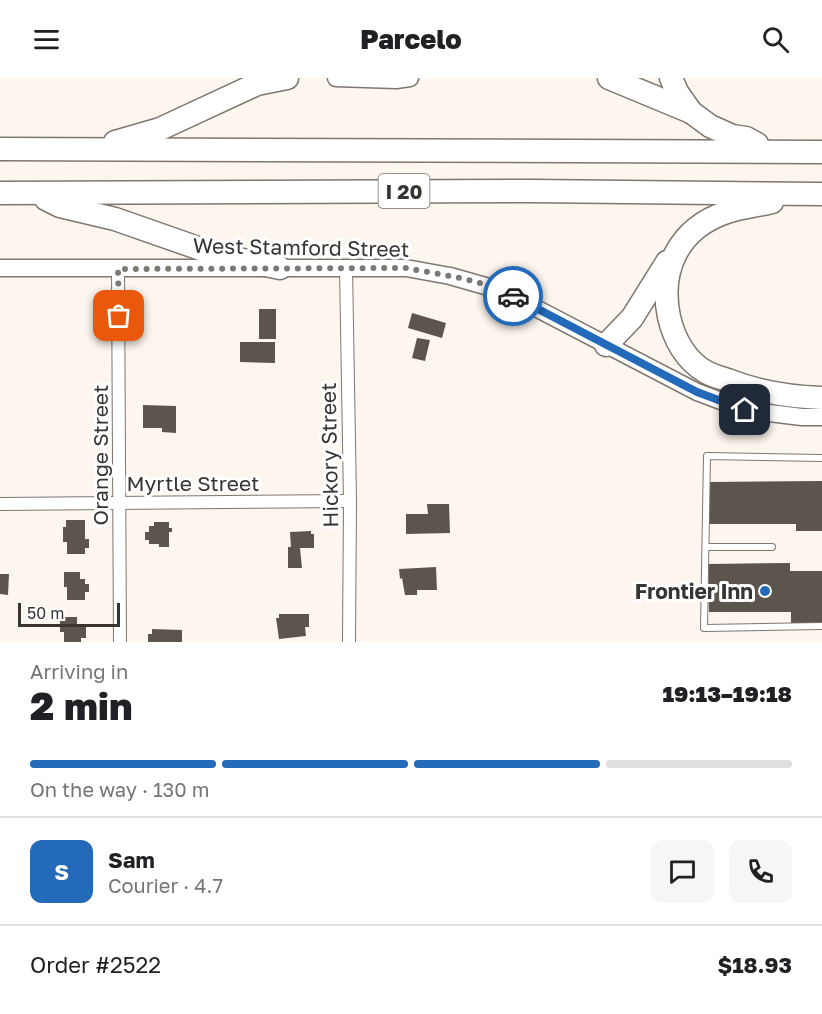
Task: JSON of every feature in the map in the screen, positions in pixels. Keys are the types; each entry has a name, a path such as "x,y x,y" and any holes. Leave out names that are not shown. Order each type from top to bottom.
{"highway":[{"path":"91,149 160,129 257,84 287,78"},
{"path":"609,78 691,112 710,126 732,136 746,138 774,152"},
{"path":"671,78 677,92 691,112"},
{"name":"I 20","path":"0,149 822,152"},
{"name":"I 20","path":"0,193 532,191 815,194"},
{"path":"31,193 60,206 115,219 215,254 280,268"},
{"path":"606,345 632,318 658,273 676,248 698,229 720,215 815,194"},
{"path":"676,248 667,275 666,301 672,331 687,356 706,372 754,389 790,396 822,398"}],"main road":[{"path":"336,78 396,80 410,78"},
{"name":"West Stamford Street","path":"0,268 406,268 450,276 503,291 697,392 745,410 802,417 822,417"}],"street":[{"name":"Hickory Street","path":"346,267 350,501 349,642"},
{"name":"Orange Street","path":"118,269 120,642"},
{"name":"Myrtle Street","path":"0,504 350,501"}],"lane":[{"path":"822,458 707,456 704,628 822,626"},
{"path":"706,547 772,547"}],"building":[{"path":"259,309 276,309 276,339 259,339"},
{"path":"412,313 446,323 442,338 408,328"},
{"path":"417,338 430,340 425,361 412,358"},
{"path":"240,342 275,342 275,363 240,362"},
{"path":"143,405 176,406 176,433 162,432 162,428 143,428"},
{"name":"Frontier Inn","path":"822,481 822,531 796,531 796,524 709,524 708,482"},
{"path":"427,504 449,504 450,533 406,534 406,514 428,514"},
{"path":"66,520 85,520 85,539 89,539 89,548 85,548 85,554 67,554 67,542 63,542 63,527 66,527"},
{"path":"154,522 169,522 172,532 169,532 169,547 159,547 159,544 149,544 149,540 145,540 145,532 149,532 149,526 154,526"},
{"path":"311,531 311,534 314,534 314,548 300,548 302,568 288,568 288,547 291,547 290,532"},
{"name":"Frontier Inn","path":"790,563 790,571 822,571 822,624 791,624 791,612 709,612 708,564"},
{"path":"436,567 437,590 417,590 417,595 405,595 399,569"},
{"path":"64,572 80,572 80,579 85,579 85,584 89,584 89,592 85,592 85,600 67,600"},
{"path":"0,574 9,574 8,595 0,594"},
{"path":"279,614 309,614 309,627 305,627 306,636 279,639 276,618 279,618"},
{"path":"60,617 77,617 77,624 86,624 86,638 81,638 81,642 64,642 64,632 60,632"},
{"path":"152,629 182,630 182,642 148,642 148,634 152,634"}],"way so far":[{"path":"119,316 118,269 406,268 450,276 513,296"}],"place":[{"name":"Frontier Inn","path":"765,591"}],"route":[{"path":"513,296 697,392 745,410"}]}
